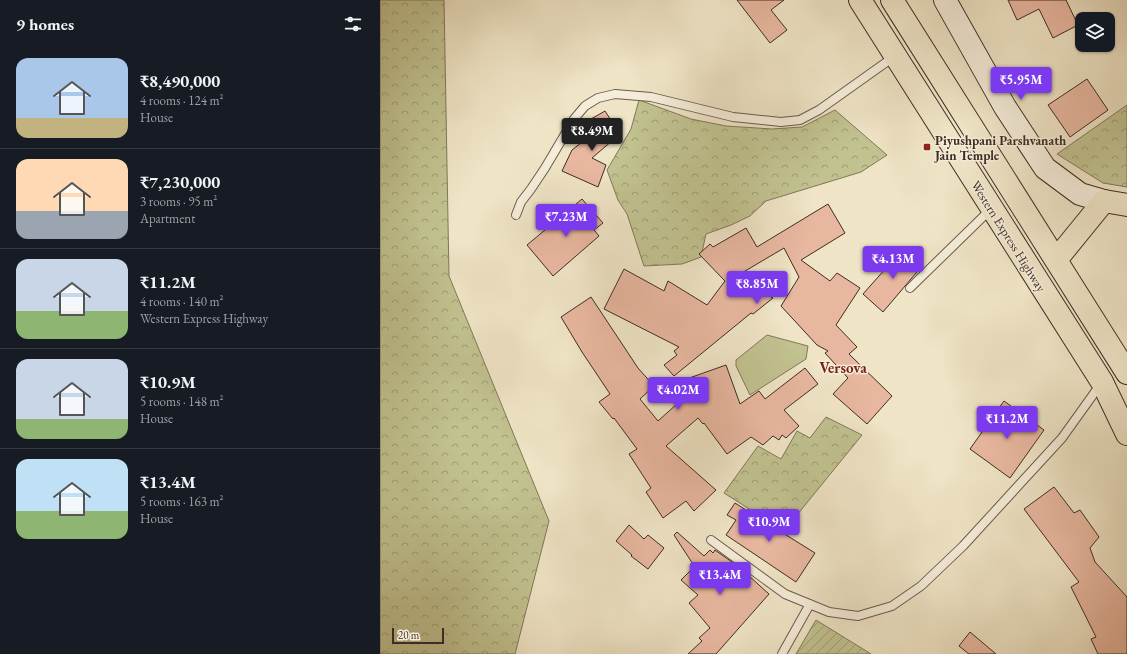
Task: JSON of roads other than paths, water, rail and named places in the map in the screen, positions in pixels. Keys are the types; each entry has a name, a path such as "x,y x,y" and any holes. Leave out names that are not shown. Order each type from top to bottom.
{"highway":[{"name":"Western Express Highway","path":"860,0 1102,382 1127,434"},
{"name":"Western Express Highway","path":"892,0 1127,373"},
{"path":"1056,260 1104,201 1127,205"}],"street":[{"path":"945,0 1004,107 1045,168 1080,194 1104,201"}],"lane":[{"path":"516,215 521,202 532,189 574,118 585,106 598,98 615,94 651,96 734,117 781,122 800,120 819,110 896,56"},
{"path":"910,288 992,208"},
{"path":"711,540 785,594 830,612 858,616 892,606 921,586 964,546 1062,438 1102,382"},
{"path":"782,654 810,604"}],"place":[{"name":"Piyushpani Parshvanath Jain Temple","path":"927,147"}],"district":[{"name":"Versova","path":"843,368"}]}
